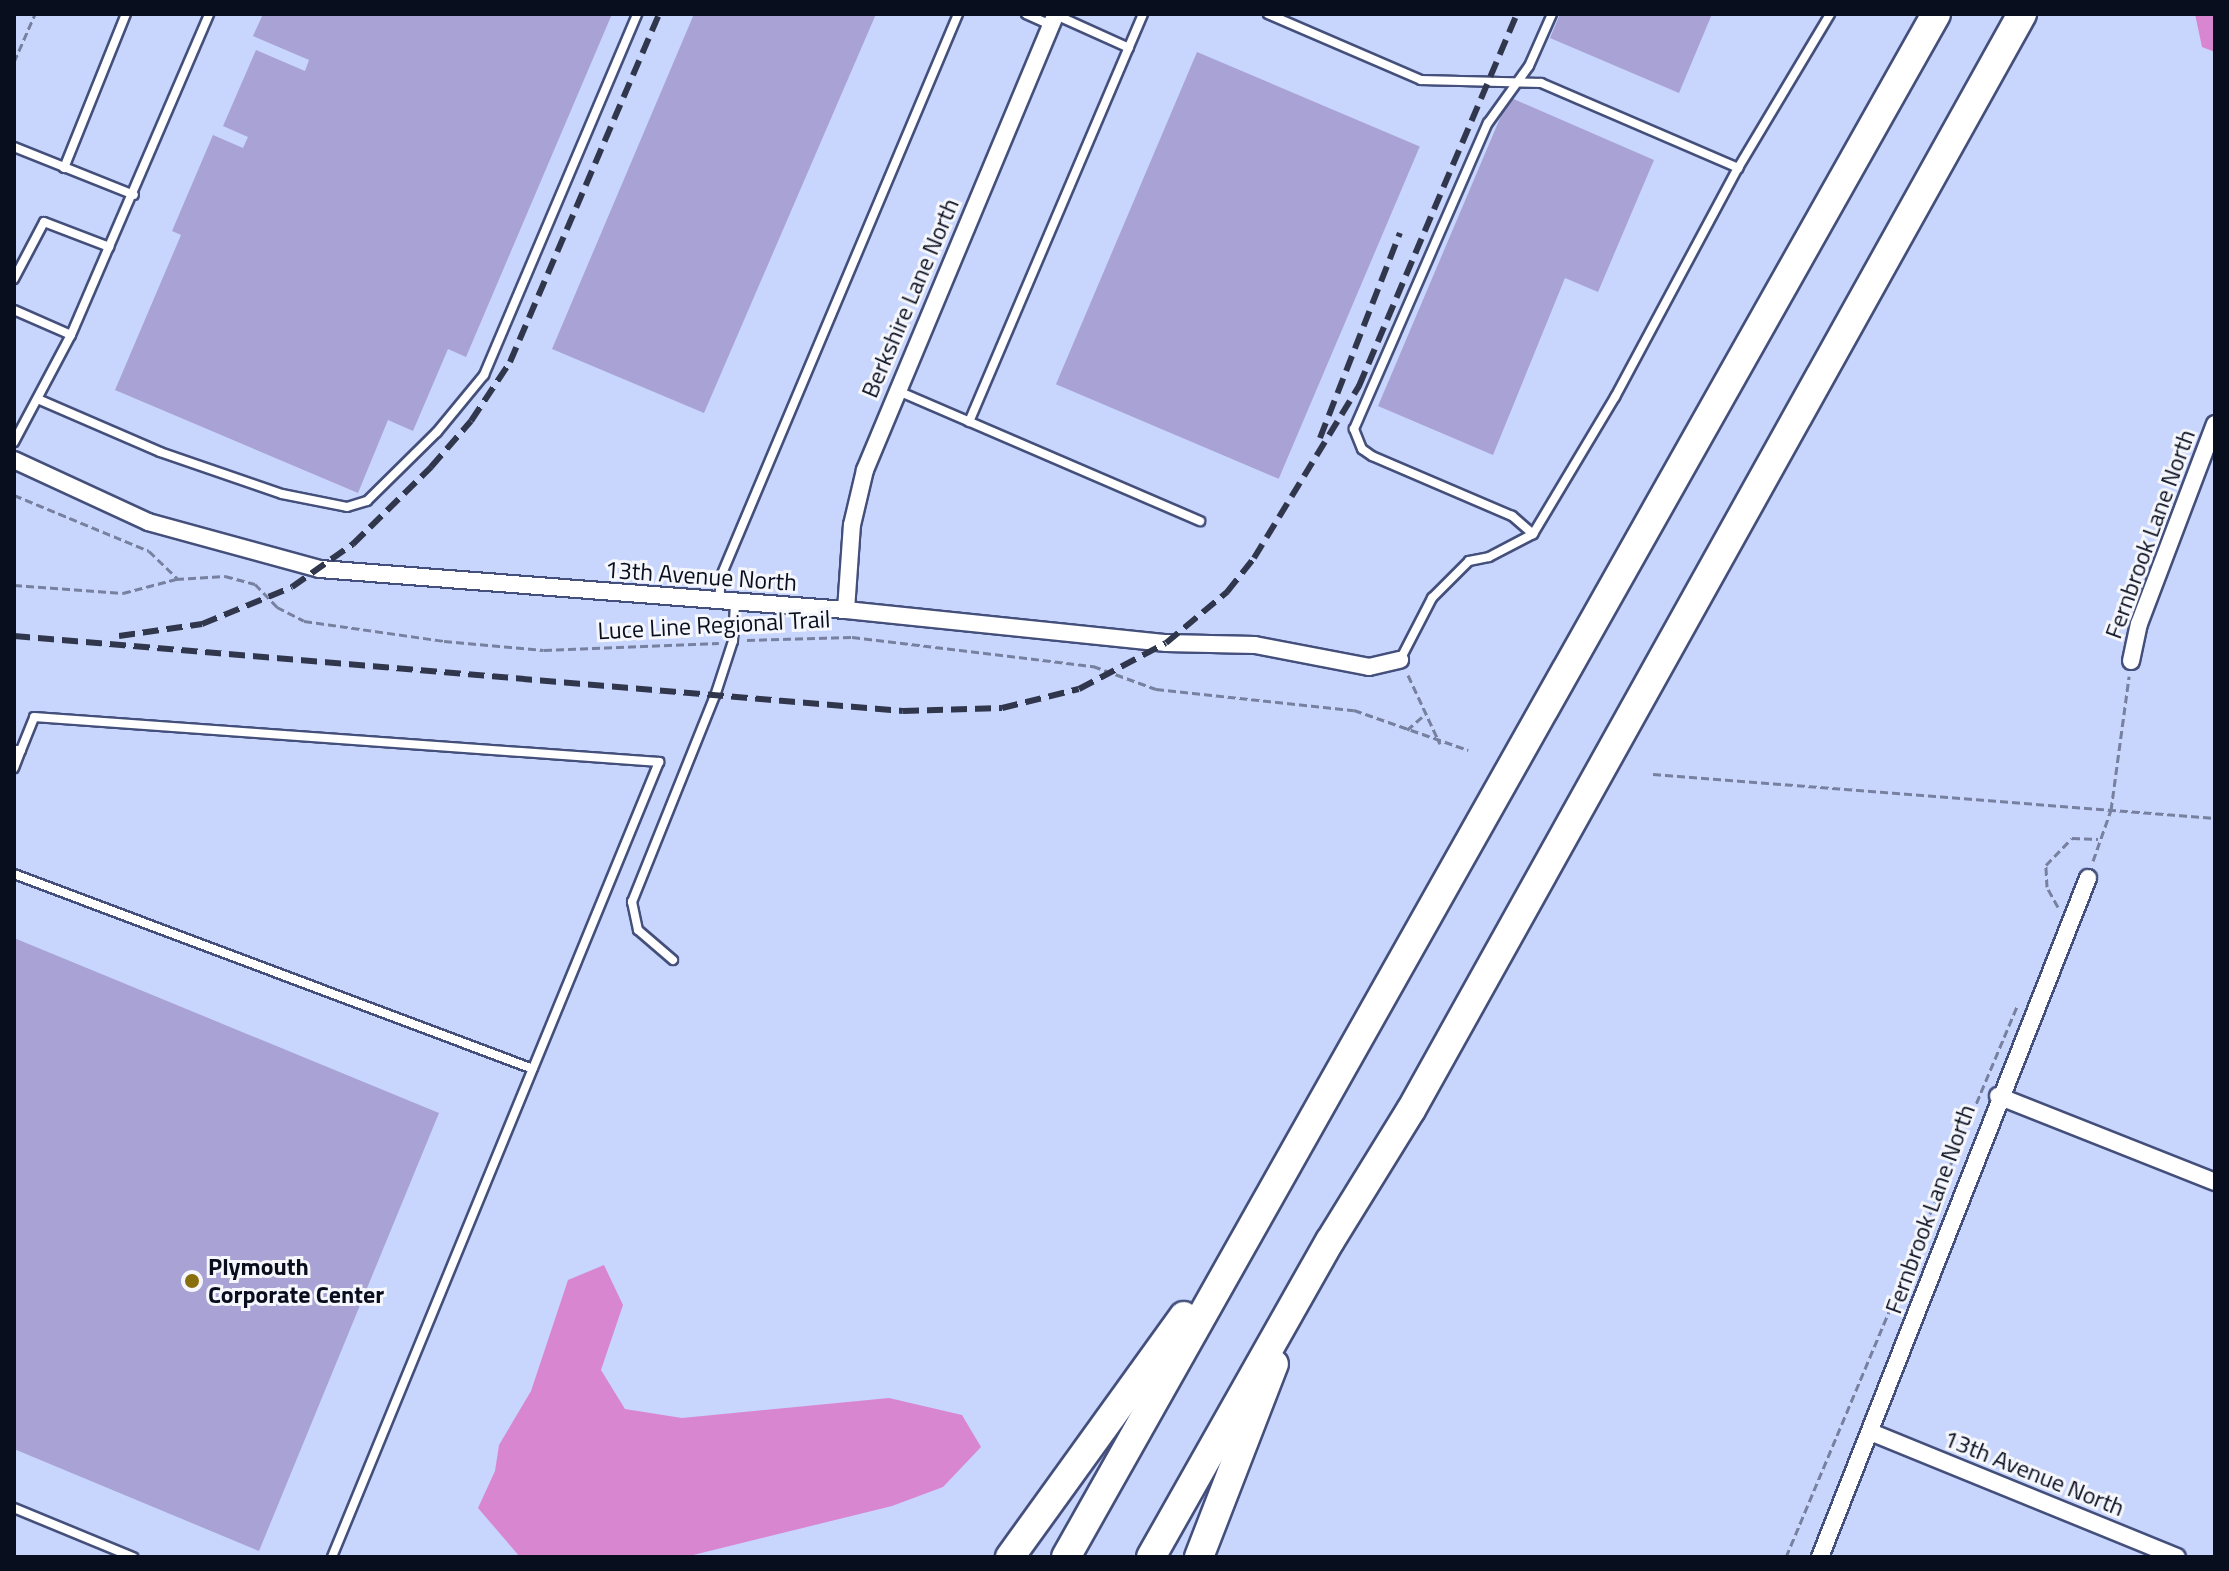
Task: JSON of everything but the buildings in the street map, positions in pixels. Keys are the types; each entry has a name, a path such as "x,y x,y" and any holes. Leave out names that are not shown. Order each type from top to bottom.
{"highway":[{"path":"1066,1557 1936,14"},
{"path":"1151,1557 1292,1309 1419,1096 2022,14"},
{"path":"1010,1557 1274,1188"},
{"path":"1199,1557 1254,1427 1292,1309"}],"street":[{"name":"Berkshire Lane North","path":"846,610 845,581 862,484 897,390 1054,18"},
{"name":"Fernbrook Lane North","path":"2131,661 2139,624 2215,424"},
{"name":"13th Avenue North","path":"14,460 148,522 281,561 445,581 846,610 1166,643 1255,645 1369,667 1400,660"},
{"name":"Fernbrook Lane North","path":"1820,1557 1873,1433 1998,1096 2088,878"},
{"path":"1998,1096 2215,1182"},
{"name":"13th Avenue North","path":"1873,1433 2177,1557"}],"lane":[{"path":"64,168 126,14"},
{"path":"14,442 40,400 71,335 134,195 209,14"},
{"path":"40,400 160,452 282,494 347,507 367,501 437,432 484,375 637,14"},
{"path":"673,960 638,930 632,902 733,641 721,576 958,14"},
{"path":"1026,14 1054,18 1129,48"},
{"path":"969,422 1143,14"},
{"path":"1268,14 1421,80 1541,83 1738,168"},
{"path":"1533,534 1512,516 1372,456 1362,449 1354,429 1488,123 1529,66 1552,14"},
{"path":"1400,660 1432,598 1469,561 1489,557 1533,534 1623,384 1738,168 1830,14"},
{"path":"14,147 134,195"},
{"path":"14,279 44,222 109,247"},
{"path":"14,310 71,335"},
{"path":"897,390 1200,521"},
{"path":"14,768 17,750 34,717 659,762 332,1557"},
{"path":"14,874 533,1069"},
{"path":"14,1508 133,1557"}],"path":[{"path":"14,62 35,14"},
{"path":"14,495 149,551 178,579"},
{"name":"Luce Line Regional Trail","path":"14,585 123,593 178,579 245,580 304,621 474,645 637,649 733,641 852,637 1093,666 1156,689 1354,710 1440,744 1468,750"},
{"path":"1400,660 1440,744"},
{"path":"2088,878 2111,810 2131,661"},
{"path":"1407,730 1424,715"},
{"path":"1653,774 2215,818"},
{"path":"2062,905 2060,910 2047,887 2046,865 2072,838 2100,839"},
{"path":"1786,1557 2022,994"}],"shaded area":[{"path":"2195,14 2215,14 2215,52 2202,47"},
{"path":"604,1265 623,1305 601,1370 625,1409 682,1418 889,1398 962,1415 981,1447 943,1487 892,1506 685,1557 520,1557 478,1508 495,1471 499,1445 531,1391 568,1280"}],"railway":[{"path":"119,636 202,624 292,587 353,544 431,467 471,421 510,362 659,14"},
{"path":"14,636 903,711 1002,708 1079,689 1166,643 1227,592 1254,558 1359,386 1517,14"},
{"path":"1320,438 1400,233"}],"place":[{"name":"Plymouth Corporate Center","path":"192,1281"}]}
